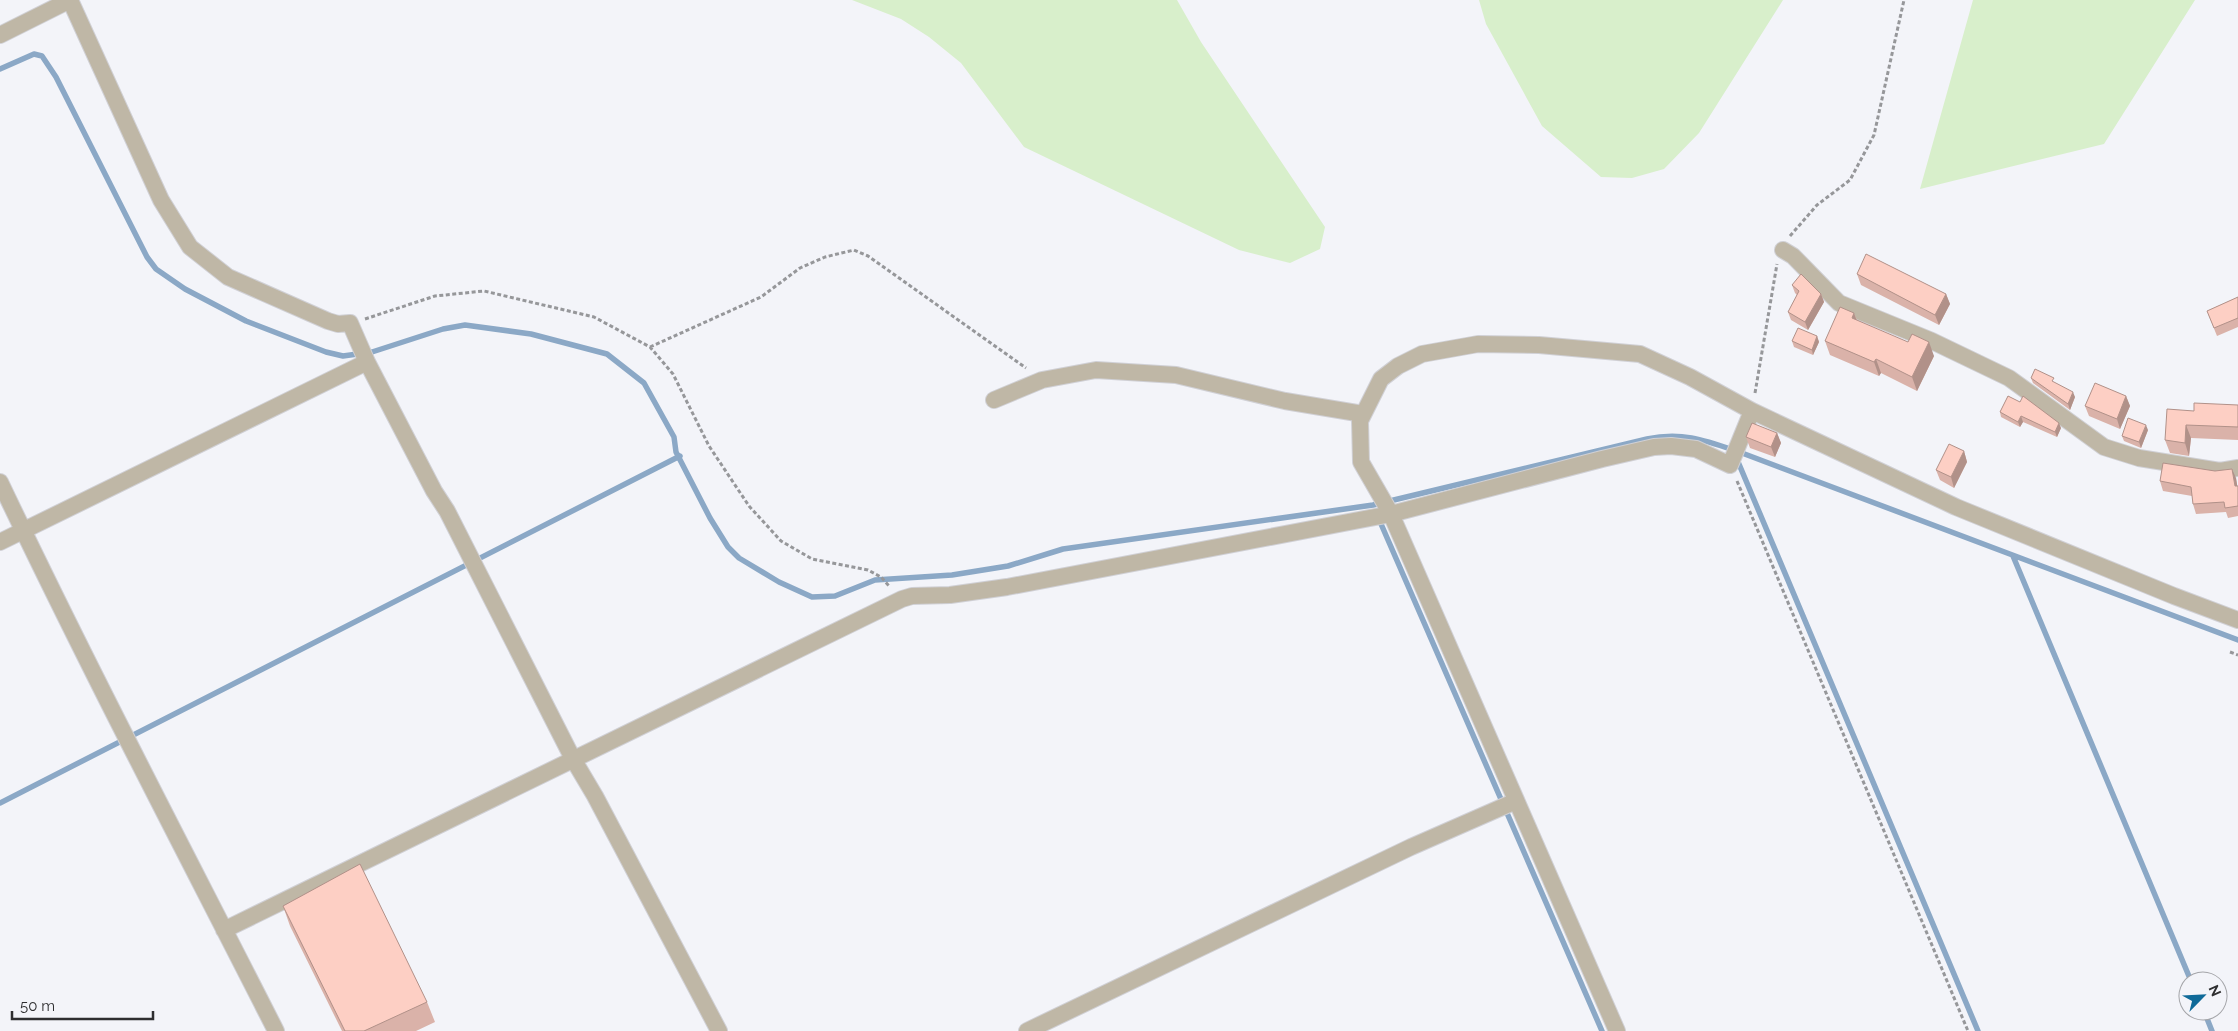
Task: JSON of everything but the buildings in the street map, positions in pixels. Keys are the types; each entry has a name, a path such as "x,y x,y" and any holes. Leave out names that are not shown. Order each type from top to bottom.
{"street":[{"path":"0,35 70,0 161,200 190,247 228,277 328,322 338,324 350,323 367,362 434,491 447,511 573,759 595,796 719,1031"},
{"path":"1783,250 1793,256 1839,302 1932,341 2009,378 2104,447 2139,458 2211,470 2220,471 2238,468"},
{"path":"1618,1031 1391,514 1361,462 1360,421 1381,379 1398,366 1422,354 1478,344 1539,345 1640,354 1690,377 1752,411 1956,507 2174,596 2238,620"},
{"path":"0,542 367,362"},
{"path":"994,400 1042,380 1096,370 1176,375 1285,401 1364,414"},
{"path":"224,930 912,596 950,595 1006,587 1391,514 1592,461 1654,447 1671,446 1696,449 1730,465 1752,411"},
{"path":"0,482 76,641 98,680 174,834 276,1031"},
{"path":"1027,1031 1412,847 1516,801"}],"path":[{"path":"1752,411 1775,267 1790,236 1817,205 1850,180 1874,135 1904,0"},
{"path":"650,347 761,297 800,268 825,257 854,250 868,256 1042,380"},
{"path":"350,323 435,296 484,291 594,317 650,347 673,374 709,446 749,506 781,541 812,559 868,570 881,577 902,600"},
{"path":"1730,465 1968,1031"},
{"path":"2230,652 2238,655"}],"green space":[{"path":"852,0 1177,0 1201,42 1325,227 1320,249 1290,263 1239,250 1024,147 961,63 929,37 901,19"},
{"path":"1479,0 1783,0 1699,133 1664,169 1632,178 1601,177 1542,126 1486,24"},
{"path":"1973,0 2195,0 2104,144 1920,189"}],"waterway":[{"path":"0,69 34,54 42,56 56,77 147,257 156,269 185,289 246,321 326,352 343,356 372,352 443,329 465,325 531,334 607,354 644,383 674,437 676,452 710,518 728,547 739,558 779,582 812,597 835,596 875,580 952,575 1008,566 1063,549 1373,505 1647,439 1672,436 1695,438 1742,453 2238,640"},
{"path":"0,803 680,456"},
{"path":"1736,457 1978,1031"},
{"path":"1378,517 1602,1031"},
{"path":"2013,556 2187,971"},
{"path":"2208,1021 2212,1031"}]}
